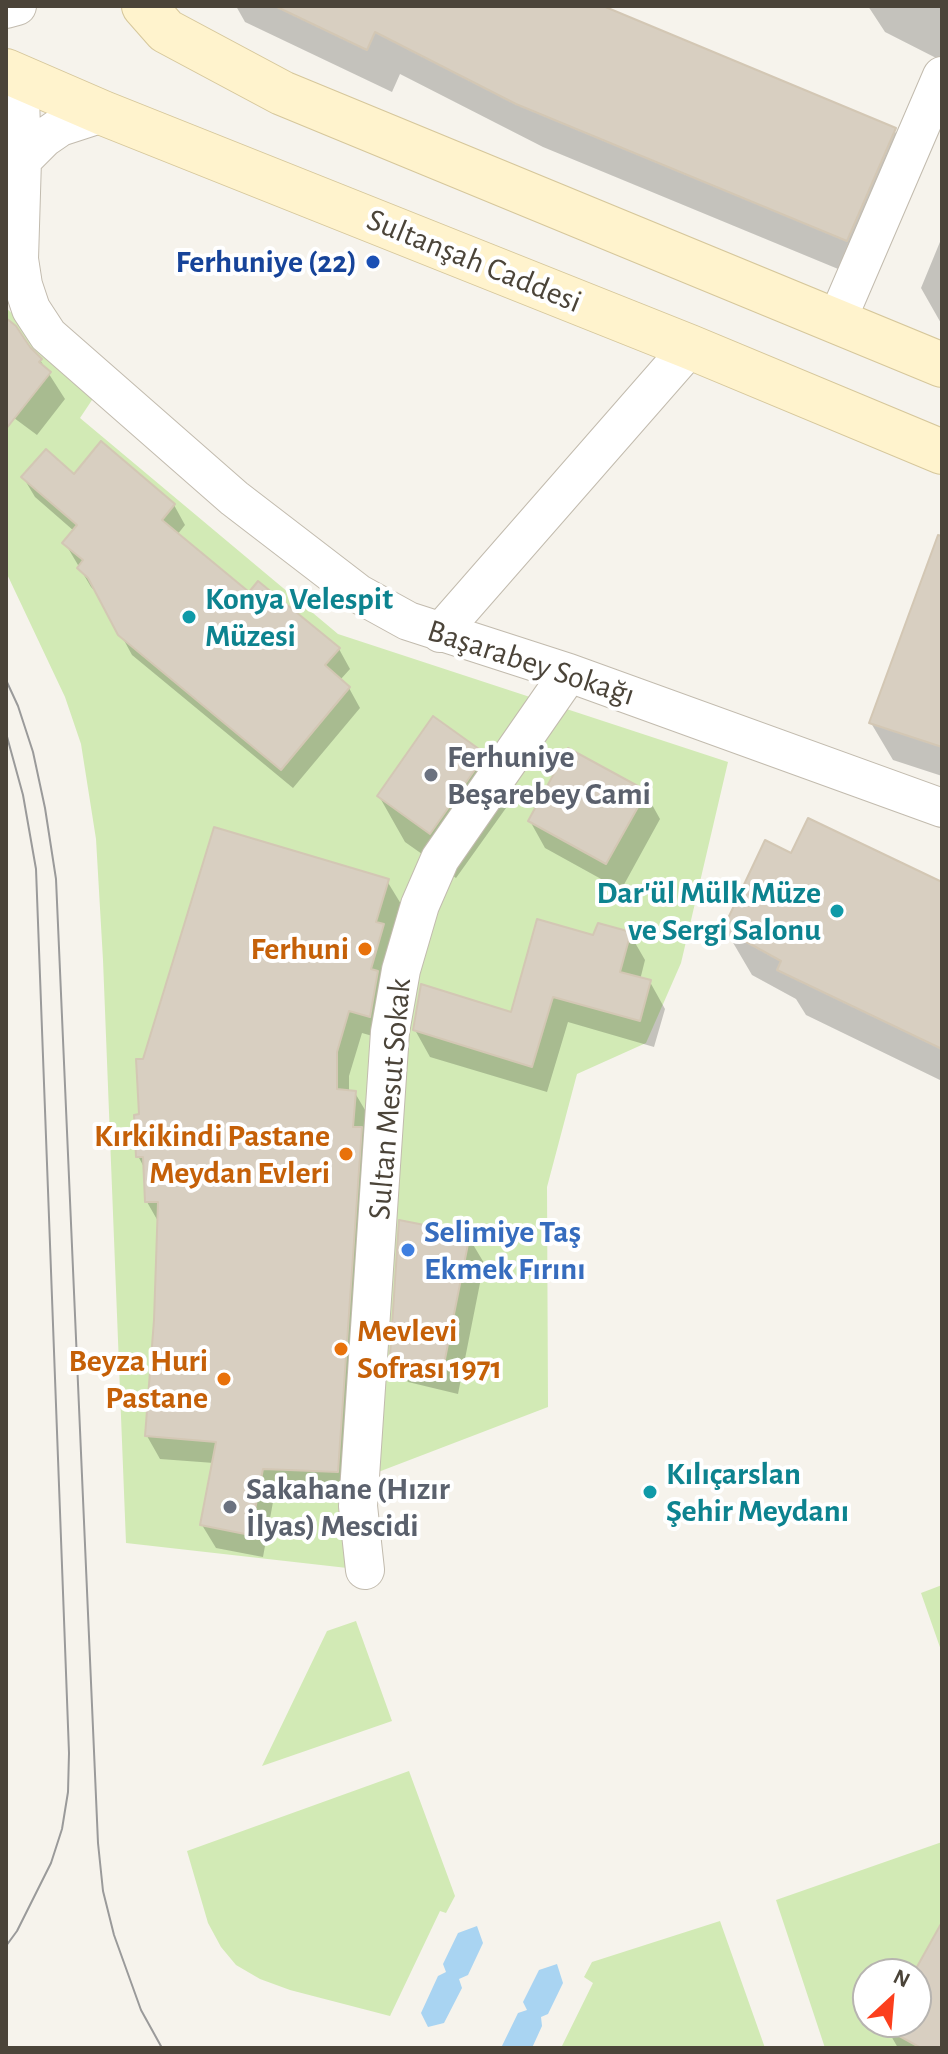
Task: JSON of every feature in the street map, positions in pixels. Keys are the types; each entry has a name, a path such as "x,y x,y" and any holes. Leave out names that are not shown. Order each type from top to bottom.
{"street":[{"path":"6,9 17,6"},
{"path":"144,6 166,31 282,93 942,365"},
{"name":"Sultanşah Caddesi","path":"10,72 103,113 690,347 942,452"},
{"name":"Başarabey Sokağı","path":"10,72 20,97 19,259 31,309 48,335 234,498 359,594 408,621 569,673 942,808"},
{"path":"837,320 942,76"},
{"path":"22,160 60,127 103,113"},
{"path":"440,633 690,347"},
{"name":"Sultan Mesut Sokak","path":"365,1570 358,1506 390,1032 401,970 420,905 440,859 569,673"}],"green space":[{"path":"6,308 98,391 80,418 338,634 728,762 681,963 646,1043 577,1074 547,1187 548,1407 360,1479 365,1570 126,1543 96,839 81,744 65,697 6,572"},
{"path":"942,1585 942,1653 921,1593"},
{"path":"356,1621 392,1721 262,1766 327,1631"},
{"path":"409,1771 455,1896 446,1913 440,1911 390,2016 290,1990 260,1979 236,1965 221,1947 208,1923 187,1851"},
{"path":"942,1842 942,1922 922,1958 852,1958 852,2038 903,2038 921,2048 825,2048 776,1900"},
{"path":"720,1921 765,2048 561,2048 593,1983 584,1977 592,1962"}],"water":[{"path":"477,1926 483,1943 468,1975 459,1979 462,1988 444,2023 428,2027 421,2013 438,1976 446,1972 443,1964 458,1933"},
{"path":"557,1964 563,1983 548,2014 541,2017 542,2026 532,2048 501,2048 518,2013 527,2010 523,2002 539,1970"}],"building":[{"path":"275,6 603,6 896,128 847,241 516,104 375,32 367,50"},
{"path":"6,318 42,359 39,362 51,372 6,429"},
{"path":"101,441 175,504 162,520 249,592 258,581 340,648 325,665 350,687 281,770 118,635 88,578 77,568 83,560 62,543 77,525 21,477 46,449 74,474"},
{"path":"938,535 942,536 942,747 869,723"},
{"name":"Ferhuniye Beşarebey Cami","path":"433,716 486,754 430,834 377,796"},
{"path":"568,748 647,791 606,864 528,821"},
{"name":"Dar'ül Mülk Müze ve Sergi Salonu","path":"808,818 942,882 942,1049 777,970 781,961 723,929 765,840 791,853"},
{"path":"214,827 389,879 376,922 384,924 371,969 378,971 370,1017 349,1011 337,1052 337,1089 356,1091 353,1127 362,1127 338,1472 263,1469 250,1535 200,1525 216,1442 145,1436 154,1320 158,1202 145,1202 143,1157 136,1157 134,1115 139,1114 136,1059 143,1059"},
{"path":"537,919 593,935 598,923 631,932 620,972 651,980 640,1021 553,997 532,1067 413,1030 421,984 511,1012"},
{"path":"399,1220 470,1234 443,1369 390,1356"},
{"path":"942,1922 942,2048 921,2048 903,2038 932,2038 932,1958 922,1958"}],"tram line":[{"path":"6,680 33,752 56,879 98,1843 103,1891 114,1935 141,2010 162,2048"},
{"path":"6,733 23,795 36,869 69,1753 68,1792 62,1829 51,1863 17,1931 6,1946"}],"place":[{"name":"Ferhuniye (22)","path":"373,262"},
{"name":"Konya Velespit Müzesi","path":"189,617"},
{"name":"Ferhuniye Beşarebey Cami","path":"431,775"},
{"name":"Dar'ül Mülk Müze ve Sergi Salonu","path":"837,911"},
{"name":"Ferhuni","path":"365,949"},
{"name":"Kırkikindi Pastane Meydan Evleri","path":"346,1154"},
{"name":"Selimiye Taş Ekmek Fırını","path":"408,1250"},
{"name":"Mevlevi Sofrası 1971","path":"341,1349"},
{"name":"Beyza Huri Pastane","path":"224,1379"},
{"name":"Kılıçarslan Şehir Meydanı","path":"650,1492"},
{"name":"Sakahane (Hızır İlyas) Mescidi","path":"230,1507"}]}
